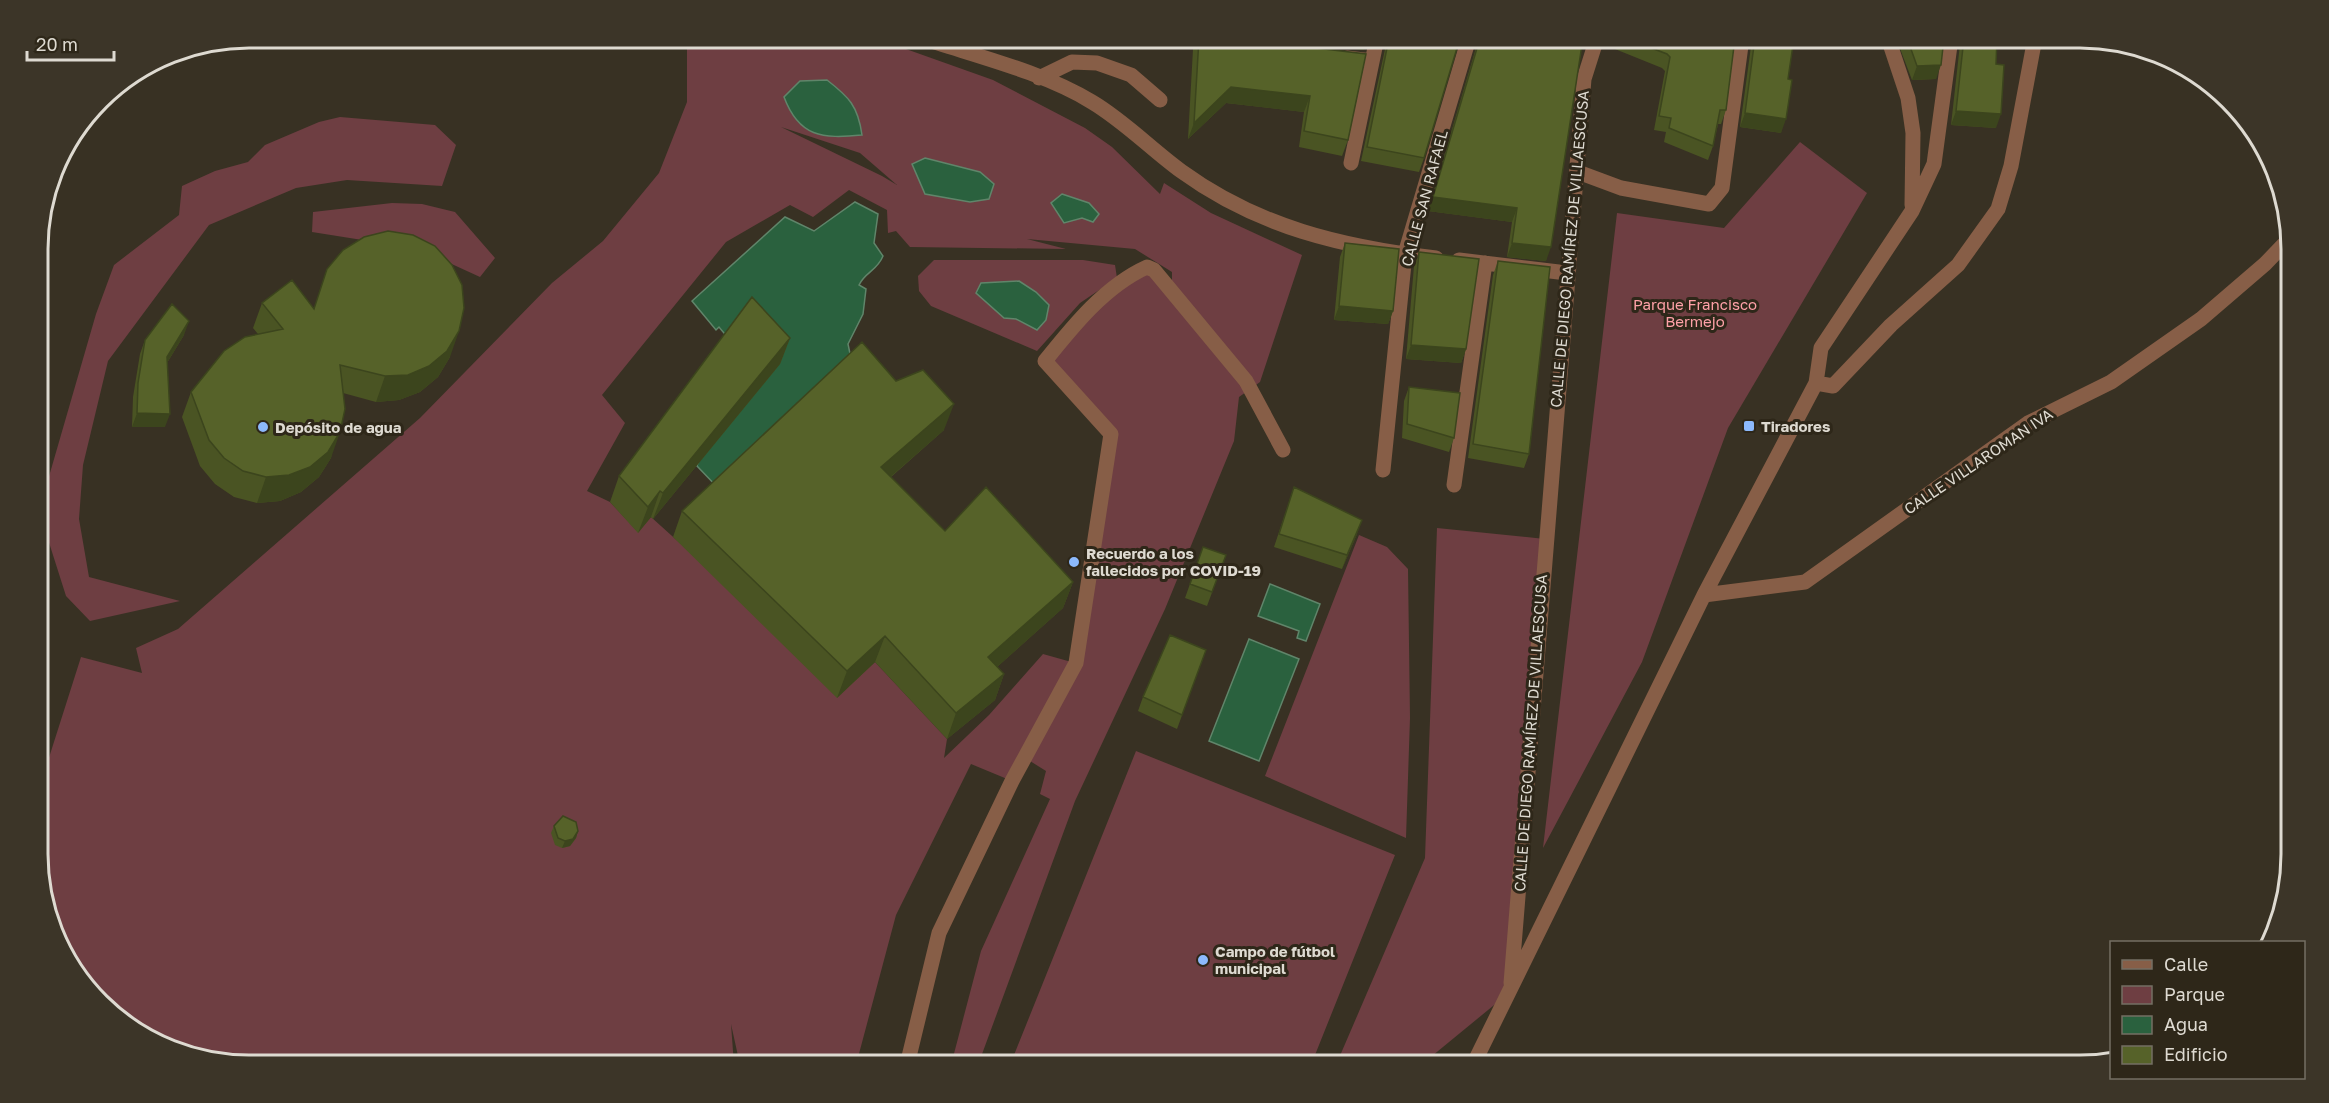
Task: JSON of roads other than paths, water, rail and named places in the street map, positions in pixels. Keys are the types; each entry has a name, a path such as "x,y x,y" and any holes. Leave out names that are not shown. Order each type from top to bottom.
{"street":[{"path":"952,48 1040,78 1098,106 1183,173 1232,205 1286,227 1321,238 1405,254 1567,273"},
{"path":"1351,163 1375,48"},
{"name":"CALLE SAN RAFAEL","path":"1383,470 1405,254 1466,48"},
{"name":"CALLE DE DIEGO RAMÍREZ DE VILLAESCUSA","path":"1510,992 1584,79 1595,48"},
{"path":"1578,172 1621,188 1709,204 1722,188 1741,48"},
{"path":"1890,48 1908,98 1913,133 1912,211"},
{"path":"1478,1055 1704,595 1816,383 1817,361 1824,341 1912,211 1934,164 1951,48"},
{"path":"1816,383 1833,386 1891,325 1958,265 1998,209 2011,166 2034,48"},
{"path":"1326,56 1372,61"},
{"path":"1040,78 1072,62 1097,63 1131,75 1160,100"},
{"name":"CALLE VILLAROMAN IVA","path":"1704,595 1805,582 2028,423 2111,382 2192,325 2265,264 2281,247"},
{"path":"1454,485 1485,263"},
{"path":"909,1055 939,933 1012,781 1076,663 1111,434 1045,361 1082,316 1133,273 1147,267 1154,270 1246,381 1283,450"}],"water":[{"path":"827,80 855,109 862,135 835,136 814,132 805,128 790,110 784,97 800,81"},
{"path":"925,158 980,172 994,184 989,199 970,202 925,194 912,164"},
{"path":"1062,194 1089,203 1099,214 1093,222 1082,218 1064,223 1051,203"},
{"path":"855,202 878,214 874,243 883,256 878,265 864,277 859,285 866,289 863,314 848,344 853,368 721,491 697,466 729,339 719,327 716,330 692,301 785,217 814,231"},
{"path":"1019,281 1036,292 1049,305 1046,320 1037,330 1016,319 1004,318 976,293 981,283"},
{"path":"1270,584 1320,604 1306,641 1297,638 1299,631 1258,616"},
{"path":"1249,639 1299,659 1259,761 1209,741"}],"place":[{"name":"Tiradores","path":"1749,426"},
{"name":"Depósito de agua","path":"263,427"},
{"name":"Recuerdo a los fallecidos por COVID-19","path":"1074,562"},
{"name":"Campo de fútbol municipal","path":"1203,960"}],"park label":[{"name":"Parque Francisco Bermejo","path":"1695,312"}]}
